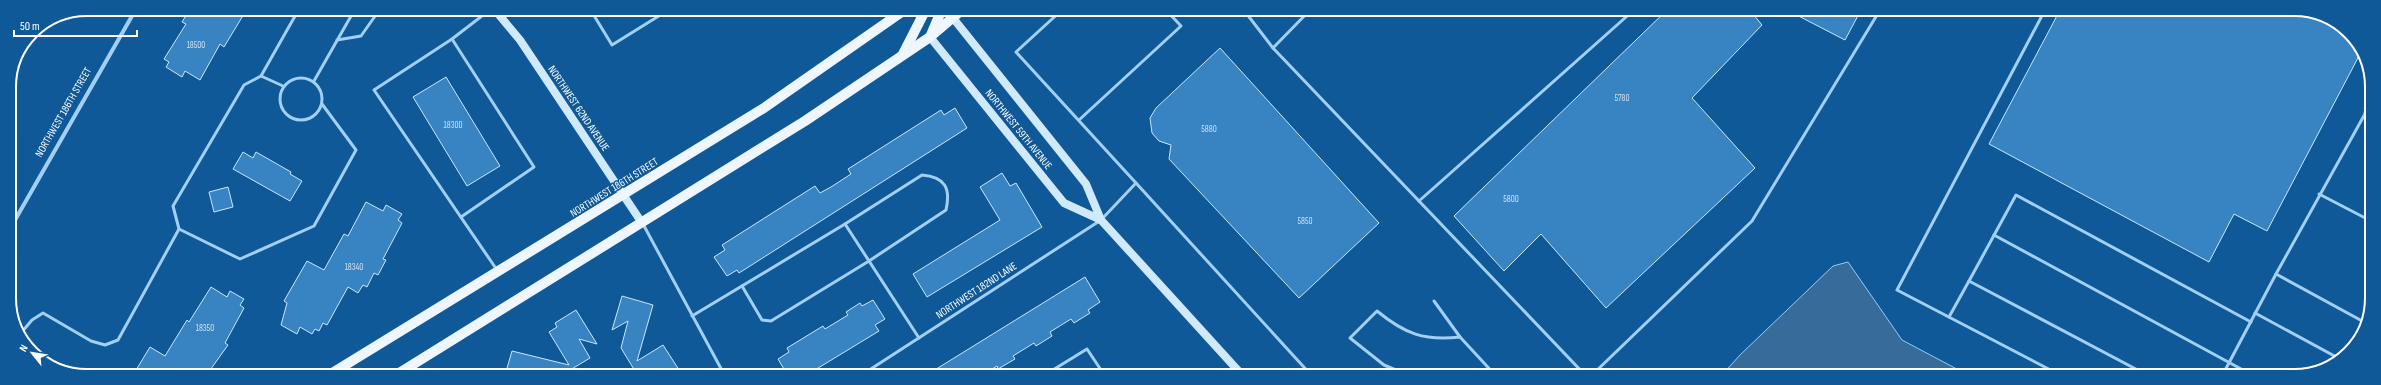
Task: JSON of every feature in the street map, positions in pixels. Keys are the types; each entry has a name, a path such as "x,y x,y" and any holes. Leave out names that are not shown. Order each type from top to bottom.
{"main road":[{"name":"NORTHWEST 186TH STREET","path":"340,369 624,196 764,108 894,16"},
{"path":"902,56 922,16"},
{"path":"930,37 939,16"},
{"path":"407,369 805,121 930,37 953,18"}],"street":[{"name":"NORTHWEST 186TH STREET","path":"16,218 132,16"},
{"name":"NORTHWEST 62ND AVENUE","path":"499,16 520,40 642,222"},
{"name":"NORTHWEST 59TH AVENUE","path":"953,18 1086,184 1101,220 1237,369"},
{"name":"NORTHWEST 59TH AVENUE","path":"930,37 1064,203 1101,220"}],"lane":[{"path":"23,330 32,320 43,312 91,341 105,345 118,340 179,229 173,206 244,85 261,76 295,16"},
{"path":"314,81 351,16"},
{"path":"337,40 361,36 375,16"},
{"path":"483,16 452,39 374,90 498,272"},
{"path":"594,16 612,46 659,16"},
{"path":"1055,16 1016,52 1306,369"},
{"path":"1079,120 1181,26 1172,16"},
{"path":"1248,16 1273,48 1579,369"},
{"path":"1273,48 1304,16"},
{"path":"1419,201 1627,16"},
{"path":"1598,369 1752,221 1876,16"},
{"path":"2042,16 1897,290 2049,369"},
{"path":"452,39 534,167 461,217"},
{"path":"261,76 283,86"},
{"path":"179,229 240,259 314,226 356,150 322,104 320,87 314,81 297,77 283,86 280,103 289,117 305,120 319,111 322,104"},
{"path":"2226,369 2319,194 2365,112"},
{"path":"692,316 845,224 922,175 935,176 947,188 949,198 946,210 869,261 771,321 762,320 742,286"},
{"name":"NORTHWEST 182ND LANE","path":"871,369 1101,220 1136,183"},
{"path":"2319,194 2365,218"},
{"path":"1949,317 2016,195 2251,322"},
{"path":"642,222 721,369"},
{"path":"845,224 919,338"},
{"path":"1994,235 2241,369"},
{"path":"2276,274 2362,321"},
{"path":"1969,281 2136,369"},
{"path":"1434,302 1460,337 1490,369"},
{"path":"1393,369 1384,365 1350,338 1377,311 1395,326 1415,335 1438,339 1460,337"},
{"path":"2255,314 2335,356"},
{"path":"1054,369 1087,348 1100,369"}],"water":[{"path":"1848,262 1902,340 1957,369 1727,369 1833,266"}],"building":[{"path":"186,16 243,16 224,47 220,44 200,80 185,71 182,77 166,67 169,62 164,59 186,24 182,22"},
{"path":"1661,16 1755,16 1762,25 1692,98 1755,168 1606,308 1541,234 1504,271 1454,216"},
{"path":"1799,16 1858,16 1845,40"},
{"path":"2057,16 2294,16 2313,18 2330,25 2344,37 2353,47 2359,57 2267,231 2234,214 2209,262 1989,144"},
{"path":"1220,48 1379,223 1299,298 1169,159 1171,145 1159,141 1152,133 1150,118 1156,108"},
{"path":"446,77 500,166 467,186 413,97"},
{"path":"955,108 967,128 739,273 737,270 727,276 714,257 725,250 722,245 815,186 820,193 831,187 851,174 848,169 941,110 944,115"},
{"path":"243,152 253,158 256,152 291,172 290,174 302,181 290,201 233,169"},
{"path":"1002,173 1010,186 1016,183 1042,227 927,297 913,274 1000,220 980,187"},
{"path":"228,187 233,207 214,212 209,192"},
{"path":"366,202 383,211 386,205 402,214 398,220 402,223 383,259 386,260 378,275 374,273 367,287 363,285 358,293 348,287 327,325 323,323 319,331 315,329 312,334 300,327 297,334 281,325 287,303 284,301 307,261 324,270 344,234 348,236"},
{"path":"1085,277 1100,302 1088,310 1090,313 1074,323 1071,319 1050,332 1052,336 1036,346 1034,343 1013,356 1015,359 998,369 997,366 992,369 936,369"},
{"path":"211,287 227,297 230,291 244,299 240,305 244,308 225,343 228,345 211,369 137,369 150,347 165,356 187,320 189,322"},
{"path":"622,296 653,305 637,361 663,345 678,369 634,369 621,348 628,321 612,330"},
{"path":"873,300 885,319 875,325 879,331 817,369 784,369 778,359 789,352 787,348 823,326 825,329 848,315 846,312 860,303 862,306"},
{"path":"576,310 597,344 579,339 590,358 572,369 507,369 512,351 569,365 549,332 557,327 555,323"}]}
